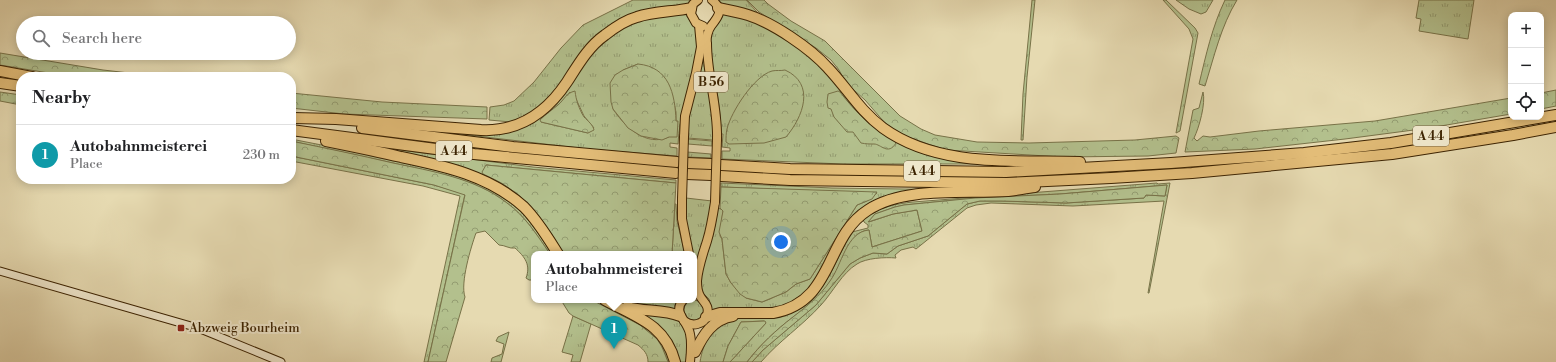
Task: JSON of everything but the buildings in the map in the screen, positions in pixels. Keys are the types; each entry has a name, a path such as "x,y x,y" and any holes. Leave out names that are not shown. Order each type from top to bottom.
{"highway":[{"path":"296,118 336,119 492,131 512,127 529,120 549,105 560,92 586,54 599,40 611,31 637,17 695,2"},
{"name":"A 44","path":"715,4 754,18 785,34 811,51 829,68 858,105 870,117 884,128 922,148 938,153 975,159 1094,162 1123,166"},
{"path":"0,71 16,74"},
{"path":"0,83 16,85"},
{"name":"A 44","path":"722,165 790,169 1006,172 1123,166 1304,153 1391,142 1556,115"},
{"name":"A 44","path":"296,119 419,136 513,147 682,163 711,164"},
{"name":"A 44","path":"296,131 474,154 681,174 790,180 1007,183 1192,173 1392,154 1556,127"},
{"path":"296,136 344,144 429,163 463,172 485,181 508,194 524,208 538,224 556,251"},
{"path":"702,320 720,313 748,314 780,311 804,300 815,289 845,234 855,221 867,211 882,203 914,195 1008,191 1111,178"},
{"path":"610,303 647,322 658,330 669,344 676,362"},
{"path":"617,306 644,311 671,313 682,318"},
{"path":"694,357 705,334 716,322 726,317 748,314"}],"main road":[{"name":"B 56","path":"688,251 682,219 682,199 685,116 701,46 699,25 692,17 695,2"},
{"name":"B 56","path":"694,357 696,332 708,312 707,306 697,297 697,287 698,272 712,221 715,202 718,122 706,39 712,25 718,17 715,4"},
{"path":"699,25 712,25"},
{"path":"0,271 198,328 281,362"},
{"path":"682,303 680,306 682,318 691,337 690,362"},
{"path":"682,318 692,324 702,320"}],"green space":[{"path":"633,0 691,0 687,5 615,24 543,107 511,122 489,120 490,107 504,105 514,101 534,82 561,48 583,25"},
{"path":"719,0 746,0 758,13 778,26 724,6"},
{"path":"747,0 764,0 791,21 825,41 900,116 921,129 935,135 977,142 1029,143 1135,140 1176,136 1179,138 1176,153 1148,156 1063,157 947,150 928,144 900,134 885,123 865,100 846,83 839,70 831,60 816,48 759,12"},
{"path":"1032,0 1035,0 1027,77 1023,140 1021,140 1023,94"},
{"path":"1163,0 1166,0 1195,28 1198,33 1180,131 1176,133 1193,39 1189,29"},
{"path":"1176,0 1213,0 1206,12 1201,14 1189,9"},
{"path":"1225,0 1237,0 1222,31 1205,86 1199,84 1213,31"},
{"path":"1419,0 1474,0 1468,39 1419,31 1421,19 1416,18"},
{"path":"686,13 697,31 699,38 680,123 678,144 670,143 670,147 677,148 677,156 587,149 400,127 523,125 585,58 617,29 647,17","holes":["638,64 671,92 676,112 676,121 669,137 652,139 637,134 618,116 613,109 623,70","570,92 576,99 584,116 594,128 588,133 541,122 548,112 560,104"]},
{"path":"723,13 745,16 801,46 886,132 995,164 843,164 722,159 722,151 730,151 730,148 722,147 723,134 721,134 717,90 709,39"},
{"path":"703,49 713,106 714,139 712,140 688,138 688,121"},
{"path":"0,53 16,56 16,60 42,60 120,72 43,72 0,65"},
{"path":"638,64 657,70 668,83 672,91 676,121 678,121 677,137 669,137 662,140 641,136 628,128 613,109 610,83 615,75"},
{"path":"785,70 795,76 801,84 804,101 797,120 786,137 764,143 729,144 726,142 729,122 733,113 751,87 765,74 772,71"},
{"path":"1556,90 1556,106 1544,108 1544,92"},
{"path":"575,91 581,111 594,130 588,133 541,122 540,120 558,105 567,95"},
{"path":"838,91 865,120 895,141 896,143 893,147 887,149 877,144 861,143 853,132 847,132 834,117 831,109 828,108 828,94"},
{"path":"0,92 16,94 16,104 0,101"},
{"path":"1203,92 1204,102 1202,115 1194,138 1197,141 1203,136 1210,137 1259,131 1375,121 1508,99 1508,115 1429,128 1255,149 1185,152 1193,110 1199,108"},
{"path":"296,93 382,102 487,107 487,119 344,114 296,109"},
{"path":"688,139 712,141 712,146 688,144"},
{"path":"296,140 438,170 473,181 495,191 513,204 526,217 550,251 548,251 530,226 519,214 495,194 481,187 438,173 296,142"},
{"path":"296,142 437,173 467,181 481,187 494,194 513,208 530,226 548,251 531,251 531,280 529,280 526,278 528,269 526,262 515,248 499,245 485,231 476,233 465,274 465,297 446,362 428,362 465,195 434,185 296,157"},
{"path":"368,146 533,167 676,180 676,183 486,165 505,185 536,211 562,251 558,251 530,210 441,164 440,161"},
{"path":"687,152 711,154 711,158 687,157"},
{"path":"296,157 434,185 465,194 428,362 424,362 460,196 423,186 296,162"},
{"path":"486,165 676,183 672,251 562,251 539,216 524,200 503,184 483,174 482,172"},
{"path":"721,183 832,188 977,190 868,206 814,286 784,307 712,311 709,299 701,291 700,275 715,226 718,208 723,210 720,236 722,239 726,274 731,283 746,298 762,302 786,292 796,284 810,279 857,205 867,201 877,193 721,187"},
{"path":"1170,183 1149,293 1164,201 1073,206 991,203 976,205 967,208 916,249 913,247 901,250 895,255 896,258 876,258 865,260 857,264 847,272 814,313 775,347 761,362 752,362 763,350 816,305 850,264 873,253 887,254 898,246 928,236 967,204 980,201 1066,203 1144,198 1146,195 1165,196 1167,185 1060,194 975,198 904,205 875,214 869,222 893,214 917,210 922,231 872,247 869,230 860,233 850,243 827,287 810,304 774,332 747,362 730,362 766,323 764,321 741,322 728,346 723,362 700,362 706,341 714,330 725,321 732,318 784,315 804,306 820,291 852,232 868,228 868,225 863,219 881,209 893,205 913,202"},
{"path":"1167,185 1165,196 1146,195 1144,198 1066,203 980,201 967,204 928,236 898,246 887,254 873,253 850,264 816,305 763,350 752,362 747,362 768,338 818,296 830,281 845,250 861,232 869,230 872,247 922,231 917,210 893,214 868,222 875,214 904,205 975,198 1060,194"},
{"path":"721,187 877,192 872,199 857,205 810,279 796,284 786,292 762,302 746,298 740,294 726,274 722,239 719,232 723,211 720,208"},
{"path":"686,198 712,201 710,218 697,268 697,251 690,251 686,232"},
{"path":"676,204 677,221 684,251 672,251"},
{"path":"698,300 704,306 704,314 698,320 690,320 684,314 684,306 687,303 697,303"},
{"path":"563,303 598,303 640,325 657,339 668,362 648,362 645,352 638,345 569,313"},
{"path":"598,303 604,303 637,319 662,341 671,362 668,362 662,347 621,315"},
{"path":"622,303 677,303 675,310"},
{"path":"638,311 678,319 687,331 688,362 678,362"},
{"path":"573,316 591,324 580,362 571,362 573,355 562,352"},
{"path":"765,321 766,323 730,362 723,362 728,346 741,322"},
{"path":"509,332 501,362 491,362 492,358 502,354 504,344 496,341 498,337"}],"place":[{"name":"Abzweig Bourheim","path":"181,328"},
{"name":"Autobahnmeisterei","path":"614,349"}]}
